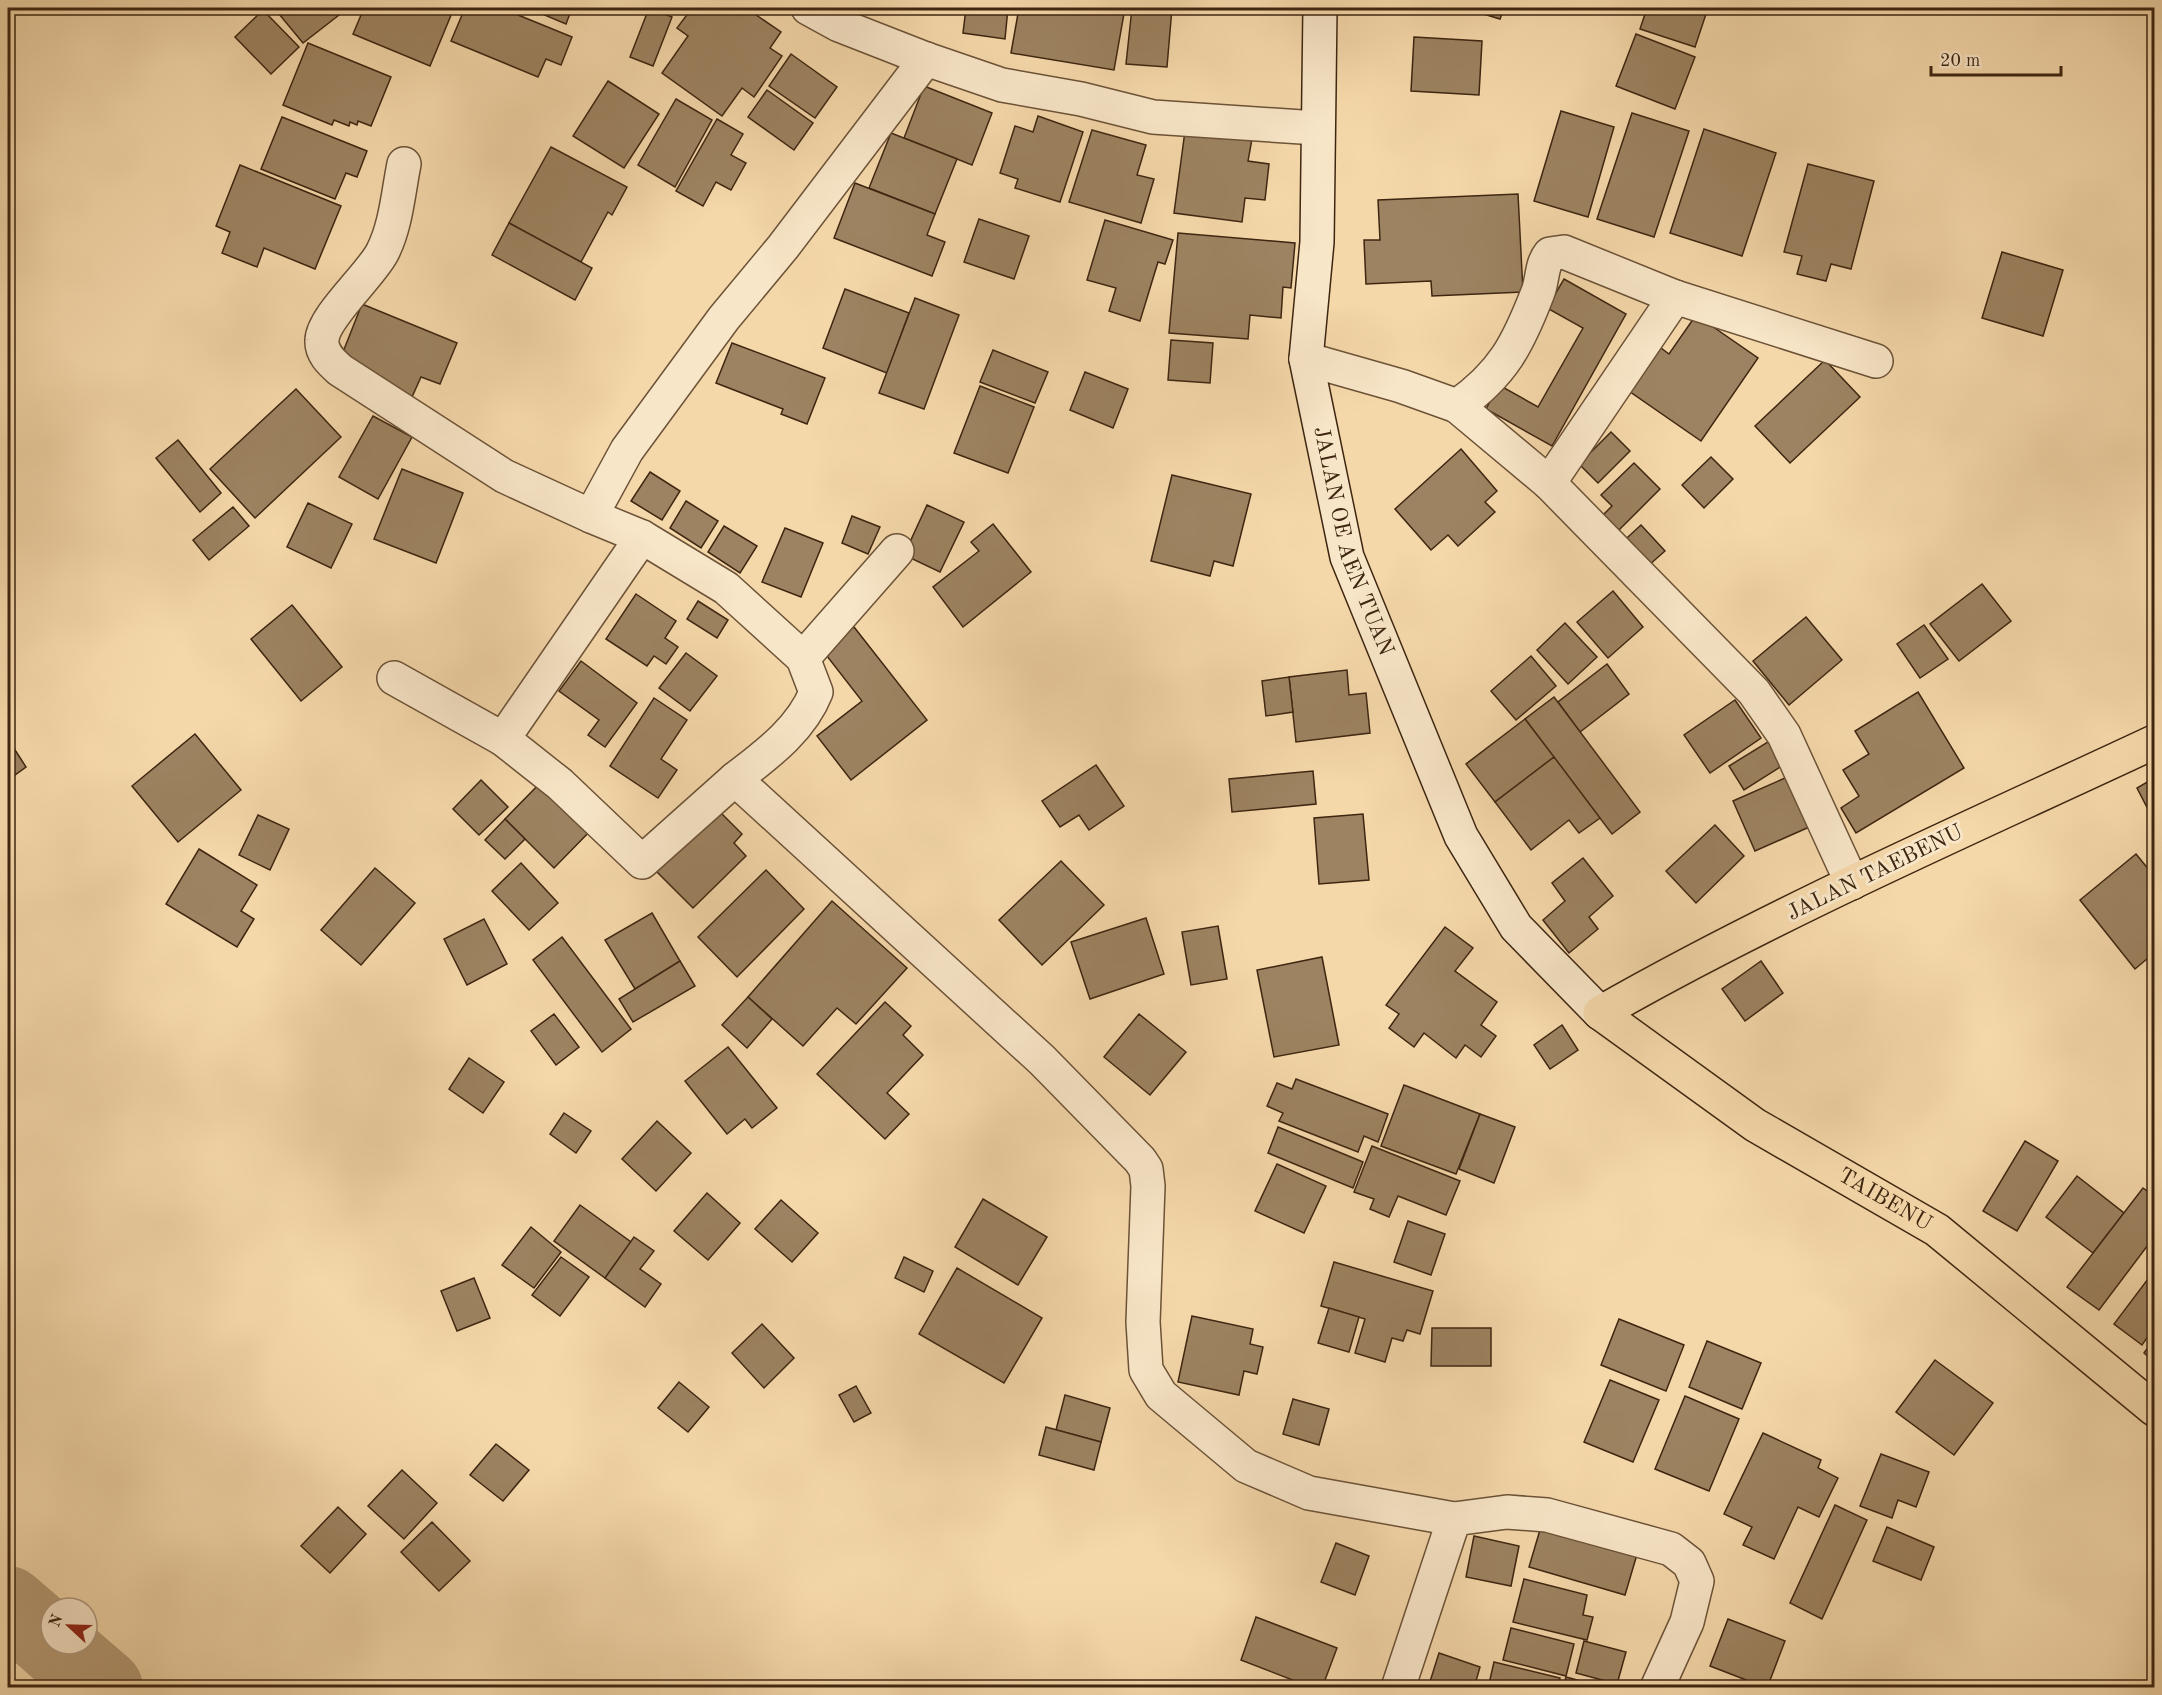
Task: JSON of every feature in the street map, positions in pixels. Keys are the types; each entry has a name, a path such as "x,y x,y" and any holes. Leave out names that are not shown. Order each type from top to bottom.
{"main road":[{"name":"JALAN TAEBENU","path":"1600,1013 1670,973 1852,883 2154,742"},
{"name":"TAIBENU","path":"1600,1013 1755,1125 1937,1230 2154,1409"}],"street":[{"path":"808,8 839,25 926,60 1002,85 1081,99 1153,117 1317,128"},
{"name":"JALAN OE AEN TUAN","path":"1320,8 1317,242 1306,359 1347,557 1461,836 1516,927 1600,1013"},
{"path":"591,516 627,450 724,318 783,247 926,60"},
{"path":"394,678 503,739 560,784 642,862 789,734 810,706 816,692 803,658 726,588 642,537 504,476 340,370 326,356 321,340 327,324 367,276 382,253 389,235 404,164"},
{"path":"1457,406 1493,377 1511,352 1540,285 1544,261 1550,254 1564,252 1676,297 1876,361"},
{"path":"1549,483 1676,297"},
{"path":"1306,359 1401,386 1457,406 1549,483 1770,712 1784,735 1852,883"},
{"path":"503,739 642,537"},
{"path":"803,658 897,551"},
{"path":"735,779 1042,1060 1140,1160 1146,1169 1148,1186 1143,1322 1146,1371 1161,1395 1246,1466 1309,1493 1454,1519 1507,1512 1547,1515 1671,1549 1689,1563 1697,1581 1688,1622 1657,1688"},
{"path":"1398,1688 1454,1519"}],"building":[{"path":"274,8 348,8 303,43"},
{"path":"364,8 454,8 430,66 353,34"},
{"path":"465,8 501,8 572,37 561,65 546,59 538,77 451,41"},
{"path":"537,8 572,8 566,24 535,11"},
{"path":"649,8 672,17 653,66 630,57"},
{"path":"692,8 746,8 781,32 770,48 782,56 754,97 742,88 722,116 662,73 688,36 677,28"},
{"path":"966,8 1008,8 1005,39 963,33"},
{"path":"1019,8 1125,8 1114,70 1011,53"},
{"path":"1132,8 1172,8 1167,67 1126,64"},
{"path":"1464,8 1504,8 1500,19"},
{"path":"1647,8 1708,8 1695,47 1640,29"},
{"path":"263,10 299,47 271,74 235,37"},
{"path":"1636,34 1695,57 1675,109 1616,86"},
{"path":"1414,37 1482,41 1479,95 1411,91"},
{"path":"308,43 391,77 371,126 358,121 357,125 350,122 349,126 334,120 332,125 283,105"},
{"path":"791,54 837,87 815,118 769,86"},
{"path":"608,81 659,114 624,168 573,136"},
{"path":"924,86 992,113 972,165 904,138"},
{"path":"767,90 813,123 794,150 748,117"},
{"path":"676,99 712,120 675,187 638,165"},
{"path":"1561,111 1614,127 1588,217 1534,201"},
{"path":"1632,113 1689,131 1654,237 1597,219"},
{"path":"1038,116 1083,132 1060,202 1015,188 1018,179 1000,173 1015,126 1033,132"},
{"path":"282,117 367,151 357,177 346,173 335,199 261,169"},
{"path":"717,119 743,134 731,155 746,163 731,190 716,182 703,206 676,191"},
{"path":"1704,129 1776,153 1742,256 1670,233"},
{"path":"1092,130 1146,145 1137,175 1154,179 1141,223 1069,202"},
{"path":"1185,131 1252,139 1248,161 1269,164 1265,200 1245,198 1242,222 1174,213"},
{"path":"891,133 957,159 935,214 869,188"},
{"path":"551,147 627,187 612,215 608,212 581,262 509,223"},
{"path":"1808,164 1874,181 1851,269 1831,264 1826,281 1797,274 1802,256 1784,252"},
{"path":"240,165 341,206 315,269 264,248 257,267 222,253 230,232 216,226"},
{"path":"855,183 935,214 927,235 945,242 932,276 834,238"},
{"path":"1518,194 1523,292 1432,296 1431,281 1366,284 1364,240 1380,240 1378,200"},
{"path":"979,219 1029,236 1014,279 964,262"},
{"path":"1105,220 1173,240 1165,264 1158,262 1140,321 1109,311 1116,288 1087,280"},
{"path":"509,223 592,268 575,300 492,255"},
{"path":"1178,233 1295,243 1291,288 1283,287 1281,318 1250,315 1248,339 1169,333"},
{"path":"2002,252 2063,270 2043,336 1982,318"},
{"path":"1564,279 1626,314 1552,446 1486,409 1499,385 1538,407 1583,328 1547,308"},
{"path":"845,289 909,313 887,373 823,348"},
{"path":"915,298 959,315 924,409 879,393"},
{"path":"362,304 457,343 440,384 421,377 412,397 337,367"},
{"path":"1696,315 1758,358 1701,441 1626,389 1657,345 1669,354"},
{"path":"1171,340 1213,343 1210,383 1168,380"},
{"path":"732,343 825,378 807,424 781,414 783,409 716,383"},
{"path":"993,350 1048,372 1035,403 980,382"},
{"path":"1825,360 1860,397 1790,463 1755,426"},
{"path":"1085,372 1128,389 1113,428 1070,410"},
{"path":"980,386 1034,407 1008,473 954,453"},
{"path":"296,389 341,437 255,518 210,469"},
{"path":"373,416 412,437 378,499 339,477"},
{"path":"1611,432 1630,451 1598,483 1579,464"},
{"path":"178,440 221,493 200,512 156,458"},
{"path":"1461,449 1497,491 1485,502 1495,512 1458,546 1448,535 1431,550 1395,509"},
{"path":"1711,457 1733,479 1704,508 1682,485"},
{"path":"1634,463 1660,489 1618,531 1603,515 1612,506 1601,495"},
{"path":"402,469 463,493 436,563 374,539"},
{"path":"650,472 680,491 662,520 631,501"},
{"path":"1172,475 1251,494 1233,566 1214,561 1210,576 1151,561"},
{"path":"686,501 718,521 701,548 670,528"},
{"path":"308,503 352,524 331,568 287,547"},
{"path":"927,505 964,522 940,572 904,555"},
{"path":"233,507 249,526 209,560 193,540"},
{"path":"852,516 880,527 868,554 842,543"},
{"path":"993,524 1031,572 963,627 933,587 979,551 971,542"},
{"path":"1641,525 1665,551 1640,573 1616,548"},
{"path":"724,526 757,546 740,573 708,552"},
{"path":"785,528 823,543 801,597 762,582"},
{"path":"1982,584 2011,621 1959,661 1930,624"},
{"path":"1613,591 1643,627 1608,658 1577,622"},
{"path":"636,594 676,621 665,638 678,647 666,664 654,656 647,666 606,639"},
{"path":"698,601 728,620 717,638 687,619"},
{"path":"292,605 342,667 301,701 251,639"},
{"path":"1806,617 1842,660 1789,705 1753,661"},
{"path":"1565,623 1597,657 1568,684 1537,650"},
{"path":"1924,625 1948,659 1920,678 1897,644"},
{"path":"854,627 927,720 851,780 817,736 862,701 823,651"},
{"path":"686,653 717,676 690,711 659,688"},
{"path":"1531,656 1556,686 1516,720 1491,691"},
{"path":"581,661 637,703 605,747 588,735 599,720 559,691"},
{"path":"1607,664 1629,694 1580,732 1558,702"},
{"path":"1347,670 1349,695 1366,693 1370,733 1296,742 1289,677"},
{"path":"1289,677 1293,712 1266,716 1262,681"},
{"path":"1918,692 1964,768 1856,833 1841,808 1859,796 1843,770 1869,754 1855,731"},
{"path":"1554,697 1640,812 1612,834 1525,719"},
{"path":"654,698 687,720 661,759 677,770 658,798 610,766"},
{"path":"1735,700 1761,738 1710,773 1684,735"},
{"path":"1525,719 1554,757 1495,802 1466,764"},
{"path":"195,734 241,790 178,842 132,786"},
{"path":"8,739 26,767 8,780"},
{"path":"1771,740 1785,764 1744,790 1729,766"},
{"path":"1554,757 1600,818 1579,833 1569,820 1531,850 1495,802"},
{"path":"1096,765 1124,806 1089,830 1079,815 1060,827 1042,801"},
{"path":"1313,771 1316,804 1232,812 1229,779"},
{"path":"1794,774 1816,824 1755,851 1733,801"},
{"path":"545,778 594,827 554,868 505,819"},
{"path":"2154,778 2154,821 2137,788"},
{"path":"481,780 508,807 479,835 453,809"},
{"path":"717,809 742,834 734,843 746,856 693,908 655,870"},
{"path":"1363,814 1369,880 1319,884 1314,818"},
{"path":"258,815 289,829 270,870 239,855"},
{"path":"505,819 525,839 505,859 485,840"},
{"path":"1715,825 1744,856 1696,903 1666,871"},
{"path":"199,849 257,885 241,911 254,919 237,947 166,904"},
{"path":"2136,854 2154,876 2154,953 2135,969 2080,900"},
{"path":"1583,858 1613,896 1589,917 1598,929 1569,953 1543,920 1565,901 1552,883"},
{"path":"1061,861 1104,905 1042,965 999,920"},
{"path":"521,863 558,903 529,930 492,891"},
{"path":"375,868 415,903 361,965 321,930"},
{"path":"766,870 804,909 737,977 698,937"},
{"path":"832,901 907,968 856,1024 837,1008 803,1046 748,997"},
{"path":"652,913 680,961 635,989 605,940"},
{"path":"1146,918 1164,974 1090,999 1071,942"},
{"path":"484,919 507,964 467,985 444,939"},
{"path":"1218,926 1227,979 1191,985 1182,932"},
{"path":"1445,927 1473,948 1455,971 1497,1002 1481,1025 1496,1036 1481,1057 1465,1045 1456,1058 1424,1033 1414,1047 1389,1028 1399,1014 1386,1005"},
{"path":"562,937 631,1029 602,1052 533,960"},
{"path":"1322,957 1339,1045 1274,1057 1257,970"},
{"path":"680,961 695,986 633,1022 619,999"},
{"path":"1761,961 1783,993 1745,1021 1722,989"},
{"path":"748,997 772,1019 747,1048 722,1025"},
{"path":"885,1002 911,1026 903,1035 923,1055 887,1093 909,1114 885,1139 817,1074"},
{"path":"554,1014 579,1047 556,1065 531,1031"},
{"path":"1139,1014 1186,1052 1150,1095 1104,1057"},
{"path":"1562,1025 1578,1050 1550,1069 1534,1045"},
{"path":"728,1047 777,1108 752,1128 745,1119 727,1134 685,1081"},
{"path":"469,1058 504,1082 483,1113 449,1089"},
{"path":"1296,1079 1388,1114 1378,1142 1364,1136 1358,1152 1279,1121 1283,1113 1267,1106 1277,1083 1292,1089"},
{"path":"1404,1085 1480,1114 1456,1174 1381,1146"},
{"path":"564,1113 591,1131 576,1153 550,1134"},
{"path":"1480,1114 1515,1127 1494,1183 1459,1169"},
{"path":"657,1121 691,1153 656,1191 622,1159"},
{"path":"1278,1127 1363,1162 1353,1188 1268,1153"},
{"path":"2025,1141 2058,1161 2017,1231 1983,1211"},
{"path":"1372,1146 1460,1181 1446,1215 1398,1196 1389,1217 1370,1209 1374,1199 1354,1192"},
{"path":"1277,1164 1326,1186 1304,1233 1255,1211"},
{"path":"2077,1176 2124,1213 2093,1253 2046,1217"},
{"path":"2143,1188 2154,1196 2154,1237 2099,1310 2067,1287"},
{"path":"707,1193 740,1223 708,1260 674,1231"},
{"path":"983,1199 1047,1237 1018,1285 955,1247"},
{"path":"781,1200 818,1233 792,1262 755,1229"},
{"path":"580,1205 631,1242 605,1278 554,1241"},
{"path":"1408,1221 1445,1234 1431,1275 1394,1262"},
{"path":"531,1227 561,1252 534,1288 502,1265"},
{"path":"634,1237 654,1251 640,1269 661,1284 645,1307 605,1278"},
{"path":"561,1257 589,1277 560,1316 532,1295"},
{"path":"904,1257 933,1271 924,1292 895,1278"},
{"path":"1334,1262 1433,1291 1420,1334 1407,1330 1403,1341 1392,1338 1385,1362 1355,1353 1365,1319 1321,1306"},
{"path":"957,1268 1042,1318 1004,1383 919,1334"},
{"path":"2154,1271 2154,1328 2142,1345 2114,1324"},
{"path":"474,1278 490,1318 457,1331 441,1291"},
{"path":"1329,1308 1359,1317 1349,1352 1318,1343"},
{"path":"1192,1316 1253,1329 1250,1344 1263,1347 1257,1374 1244,1371 1239,1395 1178,1382"},
{"path":"1619,1319 1684,1345 1666,1391 1601,1365"},
{"path":"762,1324 794,1358 764,1388 732,1353"},
{"path":"1432,1328 1491,1328 1491,1366 1431,1366"},
{"path":"2154,1339 2154,1362 2144,1353"},
{"path":"1707,1341 1761,1363 1742,1409 1689,1387"},
{"path":"1935,1360 1993,1403 1954,1455 1896,1412"},
{"path":"1610,1380 1659,1400 1633,1462 1584,1442"},
{"path":"679,1382 709,1407 688,1432 658,1408"},
{"path":"856,1386 871,1413 854,1422 839,1395"},
{"path":"1065,1395 1110,1408 1101,1442 1056,1430"},
{"path":"1685,1396 1739,1419 1709,1491 1655,1469"},
{"path":"1293,1399 1329,1409 1319,1445 1283,1434"},
{"path":"1046,1427 1101,1442 1094,1470 1039,1455"},
{"path":"1763,1433 1821,1460 1818,1468 1838,1478 1819,1517 1798,1507 1774,1559 1743,1545 1752,1527 1724,1514"},
{"path":"496,1444 529,1470 503,1501 470,1475"},
{"path":"1881,1454 1929,1472 1916,1507 1898,1500 1892,1518 1860,1506"},
{"path":"402,1470 437,1503 404,1539 368,1506"},
{"path":"1835,1505 1867,1520 1822,1619 1790,1603"},
{"path":"338,1507 366,1534 330,1573 301,1546"},
{"path":"432,1522 470,1561 439,1591 401,1552"},
{"path":"1542,1523 1638,1551 1625,1595 1529,1567"},
{"path":"1887,1527 1934,1547 1921,1580 1873,1561"},
{"path":"1474,1536 1519,1546 1511,1586 1466,1577"},
{"path":"1336,1543 1369,1556 1355,1595 1321,1582"},
{"path":"1524,1579 1587,1595 1583,1615 1593,1617 1587,1640 1513,1622"},
{"path":"1256,1617 1337,1648 1322,1688 1313,1688 1241,1660"},
{"path":"1728,1619 1785,1641 1767,1688 1710,1666"},
{"path":"1511,1628 1574,1644 1566,1676 1503,1660"},
{"path":"1584,1641 1626,1652 1617,1684 1576,1673"},
{"path":"1439,1653 1480,1667 1474,1688 1428,1688"},
{"path":"1494,1662 1560,1678 1558,1688 1488,1688"},
{"path":"1566,1677 1607,1688 1563,1688"}],"waterway":[{"path":"8,1605 39,1632"},
{"path":"67,1656 104,1688"}]}
